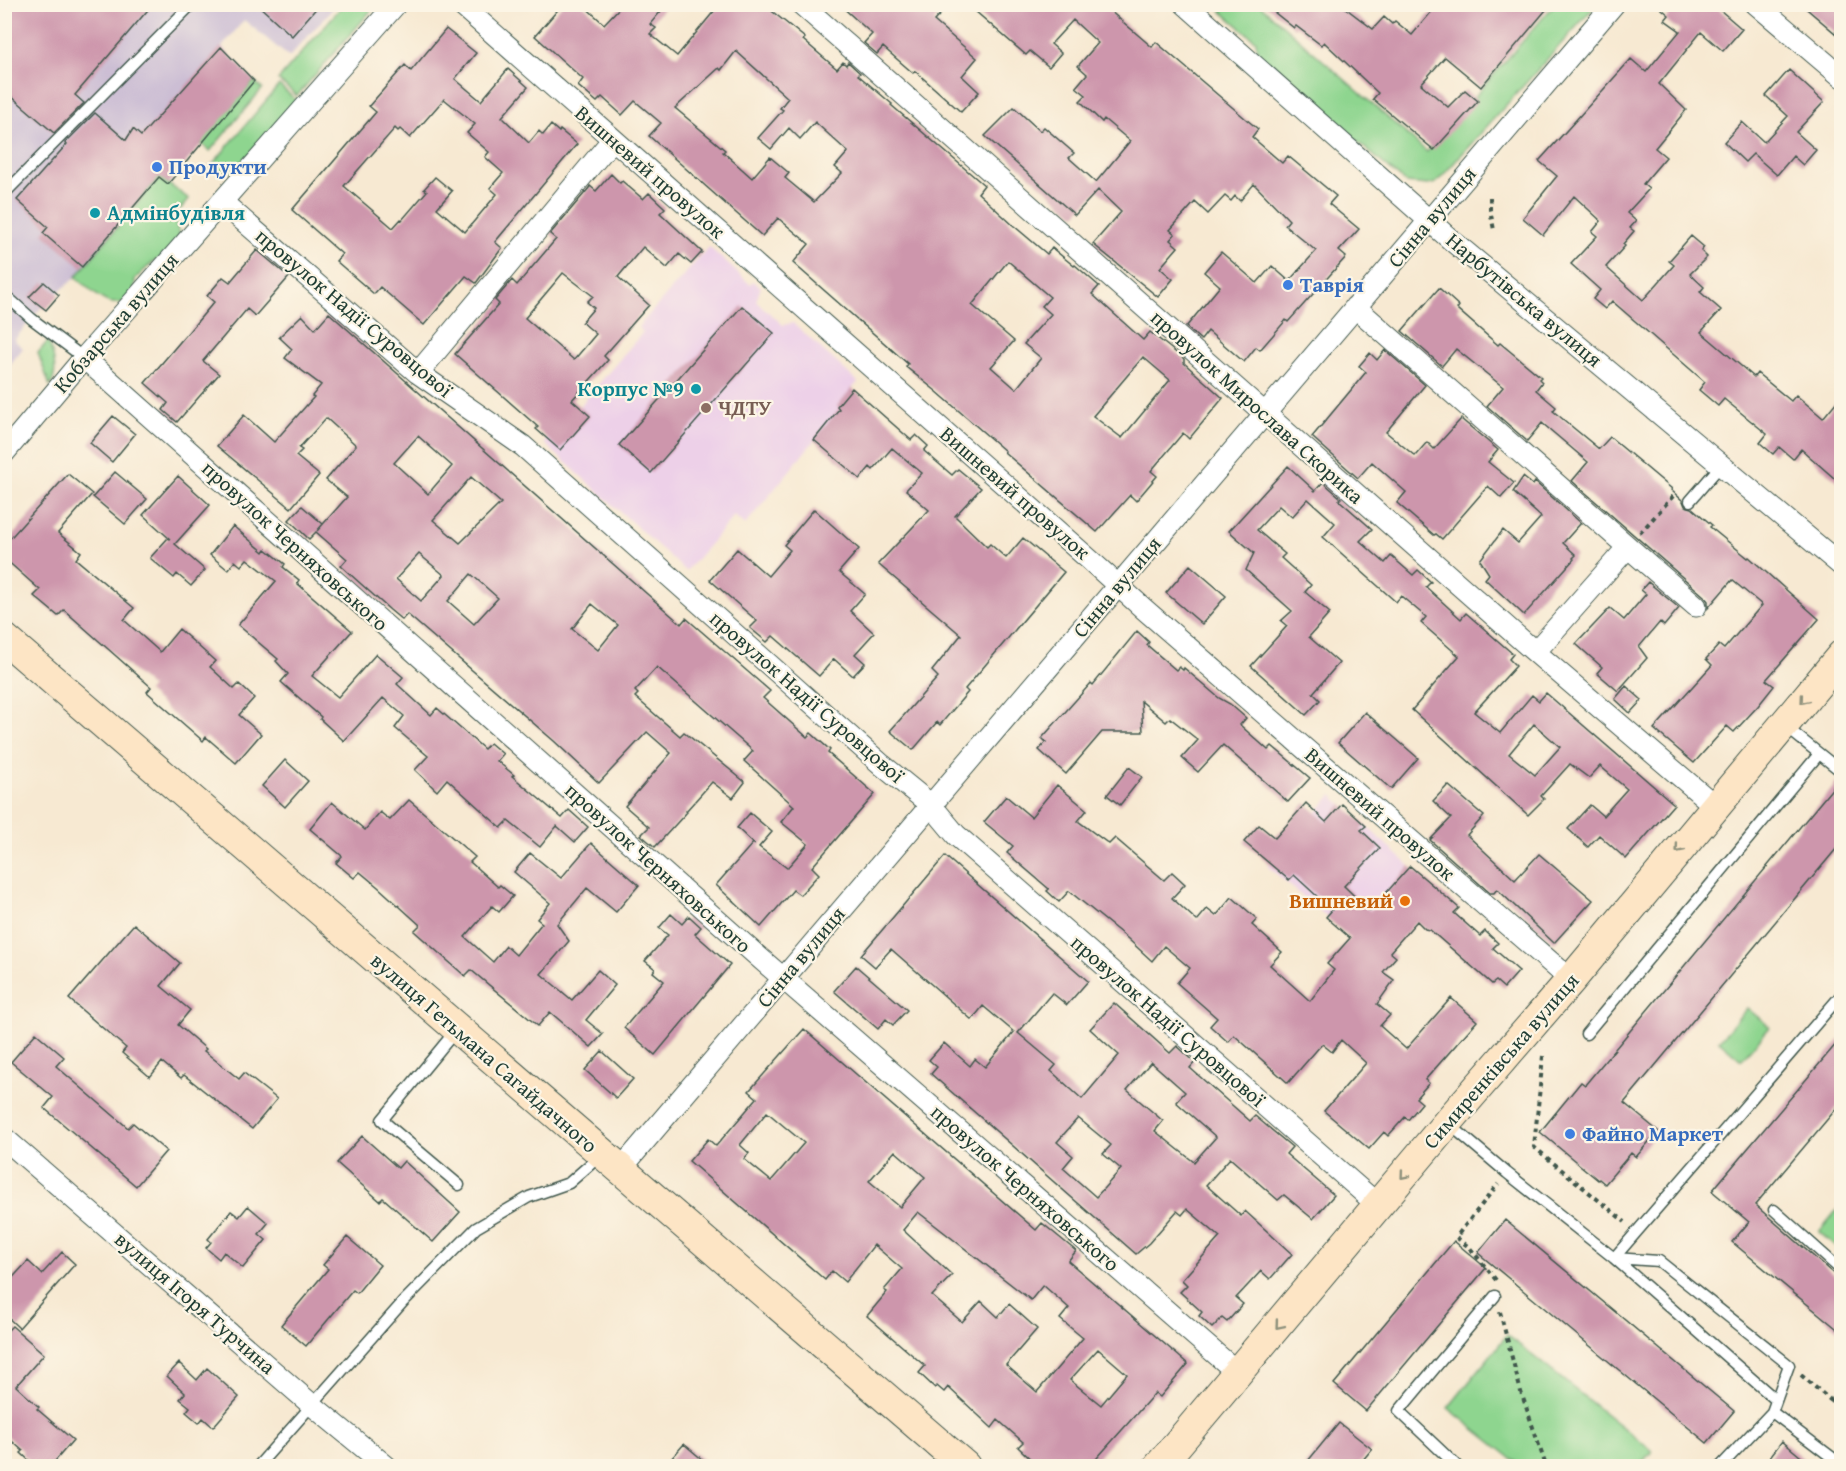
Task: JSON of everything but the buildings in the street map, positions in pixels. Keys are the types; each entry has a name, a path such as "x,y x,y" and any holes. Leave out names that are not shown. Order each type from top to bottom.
{"main road":[{"name":"вулиця Гетьмана Сагайдачного","path":"4,638 965,1467"},
{"name":"Симиренківська вулиця","path":"1159,1467 1447,1123 1572,980 1842,655"}],"street":[{"name":"Кобзарська вулиця","path":"4,453 84,358 396,4"},
{"name":"Вишневий провулок","path":"460,4 1118,586 1572,980"},
{"name":"провулок Мирослава Скорика","path":"801,4 1535,652 1715,806"},
{"name":"Нарбутівська вулиця","path":"1185,4 1450,239 1842,566"},
{"name":"Сінна вулиця","path":"611,1162 783,978 1614,4"},
{"path":"1756,4 1842,77"},
{"path":"418,372 613,139"},
{"name":"провулок Надії Суровцової","path":"222,202 418,372 523,447 882,765 931,805 956,835 1379,1206"},
{"path":"1355,308 1696,606"},
{"name":"провулок Черняховського","path":"84,358 783,978 1238,1373"},
{"path":"1535,652 1628,548"},
{"name":"вулиця Ігоря Турчина","path":"4,1138 386,1467"}],"lane":[{"path":"4,194 192,4"},
{"path":"4,294 32,319 84,358"},
{"path":"1690,501 1721,465"},
{"path":"1784,724 1842,772"},
{"path":"1586,1034 1820,754"},
{"path":"1614,1258 1842,994"},
{"path":"457,1029 382,1120 459,1185"},
{"path":"1447,1123 1614,1258 1776,1401"},
{"path":"258,1467 403,1302 476,1228 529,1197 569,1183 611,1162"},
{"path":"1774,1210 1842,1271"},
{"path":"1614,1258 1659,1261 1789,1365 1772,1412 1723,1464"},
{"path":"1457,1467 1399,1411 1495,1296"},
{"path":"1772,1412 1842,1465"}],"path":[{"path":"1490,196 1494,230"},
{"path":"1628,548 1678,491"},
{"path":"1543,1056 1534,1147 1637,1231"},
{"path":"1789,1365 1842,1410"},
{"path":"1610,1467 1723,1464"}],"shaded area":[{"path":"5,5 336,5 289,57 244,20 222,47 254,81 168,184 159,178 76,277 41,308 14,340 23,348 5,371"},
{"name":"ЧДТУ","path":"709,247 750,284 753,281 761,287 756,301 783,325 793,323 858,382 837,406 840,409 745,525 734,516 686,571 544,443 577,405 580,406 643,332 638,327"},
{"path":"1332,795 1410,866 1365,916 1327,917 1267,866"}],"green space":[{"path":"343,5 376,5 297,96 278,80"},
{"path":"1214,5 1260,5 1427,152 1554,5 1596,5 1436,183 1428,185 1406,183 1258,57 1256,41"},
{"path":"254,81 262,89 210,151 200,143"},
{"path":"279,85 297,101 234,172 207,171"},
{"path":"159,177 189,199 174,217 181,240 174,250 153,262 135,279 134,296 125,301 110,303 96,295 76,277"},
{"path":"48,341 55,369 50,386 38,353"},
{"path":"1747,1008 1770,1027 1741,1060 1719,1041"},
{"path":"1841,1205 1841,1251 1819,1232"},
{"path":"1507,1335 1652,1451 1639,1466 1521,1466 1448,1408"}],"place":[{"name":"Продукти","path":"157,167"},
{"name":"Адмінбудівля","path":"95,213"},
{"name":"Таврія","path":"1288,285"},
{"name":"Корпус №9","path":"696,389"},
{"name":"ЧДТУ","path":"706,408"},
{"name":"Вишневий","path":"1405,901"},
{"name":"Файно Маркет","path":"1570,1134"}]}
